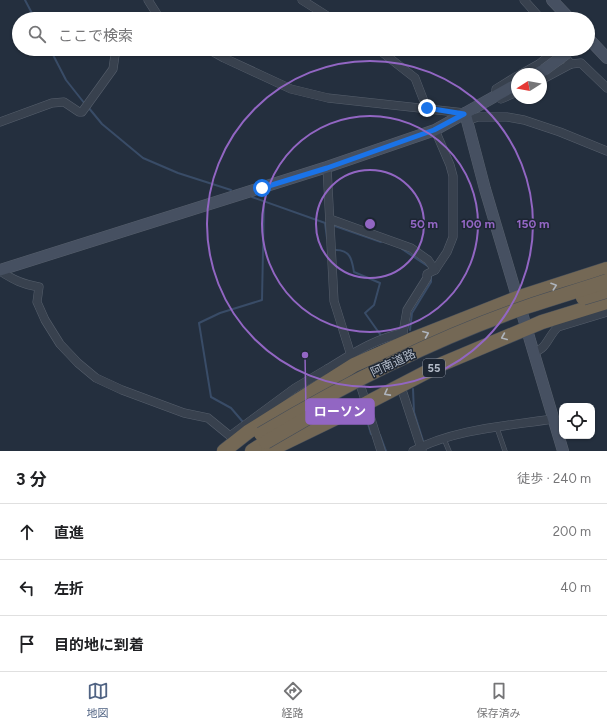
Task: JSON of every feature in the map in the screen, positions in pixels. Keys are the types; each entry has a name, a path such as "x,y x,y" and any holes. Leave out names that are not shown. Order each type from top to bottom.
{"highway":[{"path":"224,451 248,432 331,373 353,360 413,339 517,298 607,269"},
{"name":"阿南道路","path":"252,451 321,399 375,371 421,350 525,307 607,281"},
{"name":"阿南道路","path":"234,451 265,442 321,410 424,358 527,316 607,292"},
{"name":"55","path":"265,442 367,404 442,364 526,328 580,309 607,302"}],"street":[{"path":"148,0 156,12"},
{"path":"302,0 321,12"},
{"path":"524,0 535,12"},
{"path":"552,0 563,12"},
{"path":"595,45 607,58"},
{"path":"0,122 52,103 64,102 79,112 82,112 113,69 115,56"},
{"path":"220,56 291,89 328,98 427,108 465,117 507,117 524,120 560,132 607,151"},
{"path":"387,56 415,78 427,108"},
{"path":"532,68 553,56"},
{"path":"547,68 558,56"},
{"path":"567,56 571,64"},
{"path":"547,73 571,64 581,63 607,88"},
{"path":"496,96 496,89 511,80"},
{"path":"0,270 327,168 434,130 465,117 511,87"},
{"path":"496,96 502,99 511,95"},
{"path":"465,117 563,451"},
{"path":"353,360 384,337 402,333 407,310 428,278 427,274 433,271 447,252 453,237 452,176 450,165 434,130"},
{"path":"327,168 334,301 381,451"},
{"path":"331,223 411,248 428,260 433,271"},
{"path":"0,270 13,280 25,285 39,287 37,302 45,320 60,344 78,363 96,378 122,390 184,413 208,418 230,436 295,388 331,373"},
{"path":"534,352 544,348 552,333 558,327 607,312"},
{"path":"403,393 423,447"},
{"path":"413,451 444,439 468,432 553,419"}],"lane":[{"path":"497,428 505,451"},
{"path":"444,439 450,451"}],"waterway":[{"path":"25,0 31,12"},
{"path":"54,56 66,80 85,104"},
{"path":"88,107 102,124 143,158 178,173 231,190"},
{"path":"252,197 328,224"},
{"path":"243,422 231,408 211,397 199,323 220,313 262,300 264,201"},
{"path":"325,223 327,238"},
{"path":"332,225 381,242"},
{"path":"402,249 429,267"},
{"path":"336,250 341,250 348,254 354,272 380,283 374,305 365,313 382,337"},
{"path":"410,330 412,313 431,282 431,274"},
{"path":"413,389 414,412 424,444"},
{"path":"362,412 366,417 371,434"},
{"path":"380,435 386,451"}],"place":[{"name":"ローソン","path":"305,355"}],"route":[{"path":"262,188 327,168 434,130 464,114 427,108"}]}
